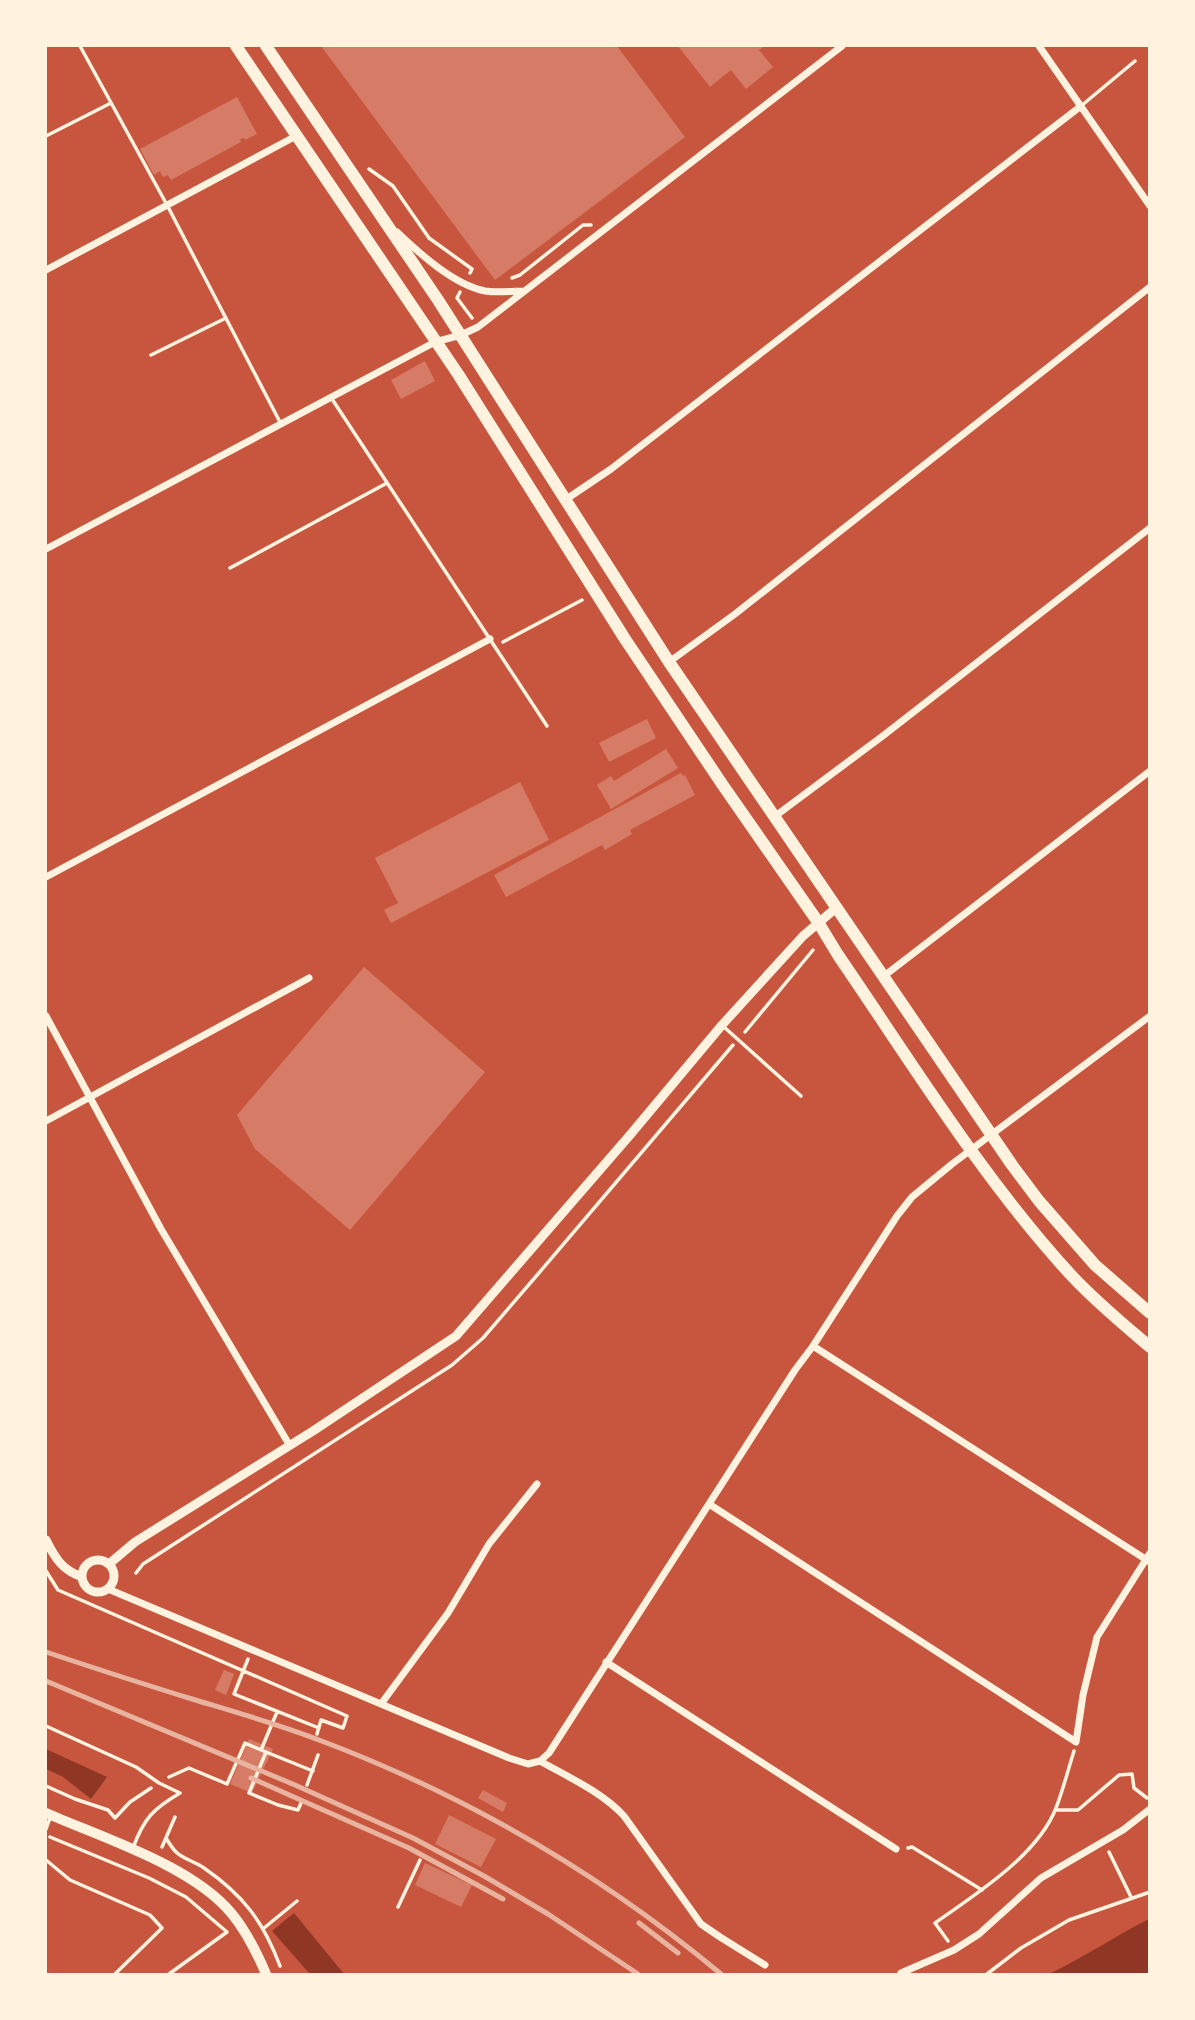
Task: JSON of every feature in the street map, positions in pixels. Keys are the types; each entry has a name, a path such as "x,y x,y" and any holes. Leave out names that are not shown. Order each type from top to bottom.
{"highway":[{"path":"236,46 458,374 625,639 971,1150 1006,1198 1072,1276 1150,1348"},
{"path":"266,46 461,335 669,662 991,1134 1039,1201 1095,1265 1150,1313"}],"main road":[{"path":"48,1814 133,1850 201,1884 232,1914 247,1936 266,1975"}],"street":[{"path":"46,549 435,342 478,327 842,46"},
{"path":"1039,46 1150,206"},
{"path":"565,500 611,470 1081,106"},
{"path":"46,270 296,136"},
{"path":"386,223 420,253 465,283 484,290 526,291"},
{"path":"669,662 735,614 1150,287"},
{"path":"774,817 1150,528"},
{"path":"46,877 492,643"},
{"path":"884,976 1150,771"},
{"path":"109,1564 135,1542 290,1446 456,1336 722,1025 798,940 836,908"},
{"path":"46,1121 309,978"},
{"path":"46,1016 168,1241 290,1446"},
{"path":"108,1589 520,1762 528,1764 540,1761 549,1753 795,1370 912,1197 991,1134 1150,1017"},
{"path":"709,1504 1076,1742 1083,1695 1097,1637 1148,1558 813,1346"},
{"path":"381,1704 448,1613 489,1544 537,1484"},
{"path":"46,1540 61,1565 82,1577"},
{"path":"100,1560 109,1564 114,1577 108,1589 99,1592 85,1586 82,1577 84,1568 91,1561 100,1560"},
{"path":"606,1662 896,1849"},
{"path":"540,1761 615,1806 701,1923 765,1965"},
{"path":"901,1973 954,1950 979,1934 1041,1878 1123,1830 1150,1809"}],"lane":[{"path":"80,46 167,205 281,424"},
{"path":"1081,106 1135,61"},
{"path":"46,136 111,103"},
{"path":"151,355 226,318"},
{"path":"331,397 547,726"},
{"path":"230,568 387,483"},
{"path":"722,1025 801,1096"},
{"path":"46,1726 116,1757 180,1793 158,1806 148,1816 133,1850"},
{"path":"46,1829 48,1814"},
{"path":"46,1860 70,1880 150,1915 162,1928 115,1975"}],"path":[{"path":"362,159 369,170 393,186 429,239 480,275"},
{"path":"503,282 520,275 583,225"},
{"path":"466,310 457,298 472,269"},
{"path":"492,643 582,600"},
{"path":"46,1571 58,1590 347,1716 342,1728 321,1720 317,1734"},
{"path":"251,1650 234,1694 319,1728"},
{"path":"261,1750 275,1711"},
{"path":"954,1950 935,1923 982,1890 1034,1845 1056,1811 1076,1742"},
{"path":"188,1768 227,1784 245,1743 313,1771"},
{"path":"268,1753 249,1793 298,1810 301,1803"},
{"path":"307,1785 318,1755"},
{"path":"1056,1811 1078,1810 1119,1775 1132,1774 1134,1788 1150,1800"},
{"path":"46,1786 108,1810 115,1818"},
{"path":"162,1847 175,1818"},
{"path":"46,1835 149,1878 186,1897 227,1932 169,1975"},
{"path":"1104,1841 1131,1897"},
{"path":"896,1849 912,1847 982,1890"},
{"path":"398,1907 420,1860"},
{"path":"987,1975 1021,1948 1069,1920 1150,1892"},
{"path":"282,1975 264,1928 296,1901"}],"shaded area":[{"path":"46,1749 107,1777 91,1799 63,1777 46,1769"},
{"path":"294,1913 344,1974 310,1974 272,1931"},
{"path":"1149,1919 1149,1974 1049,1974 1074,1961"}],"building":[{"path":"321,46 617,46 685,137 495,280"},
{"path":"678,46 765,46 759,50 773,67 746,89 731,70 710,87"},
{"path":"237,97 257,134 245,140 240,139 241,142 171,180 168,175 163,177 160,171 154,175 140,149"},
{"path":"425,361 435,381 401,399 391,380"},
{"path":"647,719 656,738 609,762 599,743"},
{"path":"666,749 678,768 611,809 597,785 611,776 614,781"},
{"path":"681,773 685,775 695,795 630,830 632,834 605,850 602,845 506,897 494,875"},
{"path":"520,782 549,840 391,923 384,910 398,903 375,858"},
{"path":"364,967 485,1072 350,1230 255,1149 237,1115"},
{"path":"224,1670 234,1674 226,1695 215,1690"},
{"path":"249,1739 273,1749 252,1793 230,1784"},
{"path":"483,1790 507,1803 503,1812 478,1798"},
{"path":"449,1815 496,1839 481,1867 435,1844"},
{"path":"425,1863 472,1885 461,1907 415,1885"}],"railway":[{"path":"46,1652 288,1729 427,1786 530,1840 580,1871 675,1937 721,1974"},
{"path":"46,1681 295,1785 413,1838 548,1914 638,1974"},
{"path":"251,1778 409,1848 503,1899"},
{"path":"639,1923 678,1953"}]}
